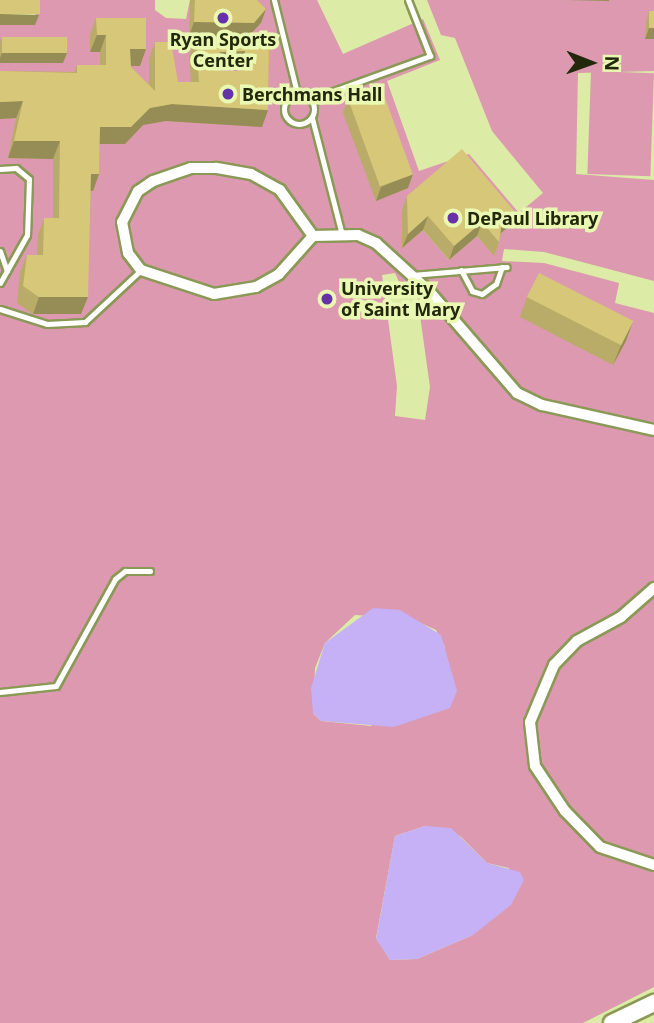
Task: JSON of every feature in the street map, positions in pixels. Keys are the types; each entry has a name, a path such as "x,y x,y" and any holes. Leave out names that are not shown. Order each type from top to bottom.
{"highway":[{"path":"612,1023 654,1003"}],"street":[{"path":"313,236 296,205 265,180 191,168 153,181 128,206 122,236 141,270 198,293 236,292 279,274 313,236 341,232 376,243 412,275 517,393 541,405 654,429"},
{"path":"654,588 621,617 577,641 554,665 530,722 535,766 565,811 600,847 654,865"}],"lane":[{"path":"274,0 297,93"},
{"path":"297,93 311,99 430,56 408,0"},
{"path":"297,93 285,102 286,117 299,124 312,118"},
{"path":"311,99 312,118 341,232"},
{"path":"0,169 16,168 29,178 27,235 0,283"},
{"path":"0,251 6,271"},
{"path":"412,275 460,270 504,267 496,284 482,294 472,291 460,270"},
{"path":"0,309 47,324 85,322 141,270"},
{"path":"0,692 56,687 115,579 125,571 150,571"}],"shaded area":[{"name":"University of Saint Mary","path":"36,0 155,0 155,10 166,18 186,19 190,0 190,36 248,37 261,23 251,0 317,0 343,54 423,19 440,60 387,81 419,171 469,154 519,213 543,193 492,131 455,38 441,35 427,0 654,0 654,22 645,38 654,39 654,71 578,73 576,174 654,180 654,281 544,252 504,249 502,261 544,263 619,283 615,303 654,313 654,987 583,1023 0,1023 0,63 62,63 0,47 0,25 35,25","holes":["457,164 494,255 477,236 449,260 423,230 403,247","395,273 405,295 417,294 430,387 425,420 395,416 397,386 382,275","355,615 410,618 436,630 445,647 371,726 321,721 313,713 315,668 325,643","425,826 460,836 487,863 509,868 473,935 417,959 390,960 376,938 395,836"]},
{"path":"591,71 654,73 650,176 587,174"},
{"path":"373,608 400,610 441,635 457,691 450,708 394,727 321,721 313,713 311,688 325,643"},
{"path":"425,826 451,828 487,863 520,872 524,880 511,905 473,935 417,959 390,960 376,939 395,836"}],"building":[{"path":"0,0 40,0 40,14 0,14"},
{"path":"195,0 257,0 266,9 254,23 194,22"},
{"path":"649,11 654,11 654,28 649,28"},
{"path":"96,18 146,18 146,49 130,49 131,67 155,91 155,42 171,42 178,82 199,82 196,39 269,39 268,110 172,104 150,108 131,127 100,127 99,174 91,174 88,297 39,297 23,286 27,255 43,255 44,218 59,218 60,141 14,141 23,101 0,102 0,71 77,73 77,65 106,65 106,35 97,35","holes":["245,51 245,71 220,71 220,52"]},
{"path":"2,37 67,37 67,53 2,53"},
{"path":"381,87 413,174 380,186 348,99"},
{"name":"DePaul Library","path":"462,149 515,212 502,222 499,242 482,222 454,246 428,216 408,234 407,196"},
{"path":"539,273 633,321 621,345 527,297"}],"place":[{"name":"Ryan Sports Center","path":"223,18"},
{"name":"Berchmans Hall","path":"228,94"},
{"name":"DePaul Library","path":"453,218"},
{"name":"University of Saint Mary","path":"327,299"}]}
